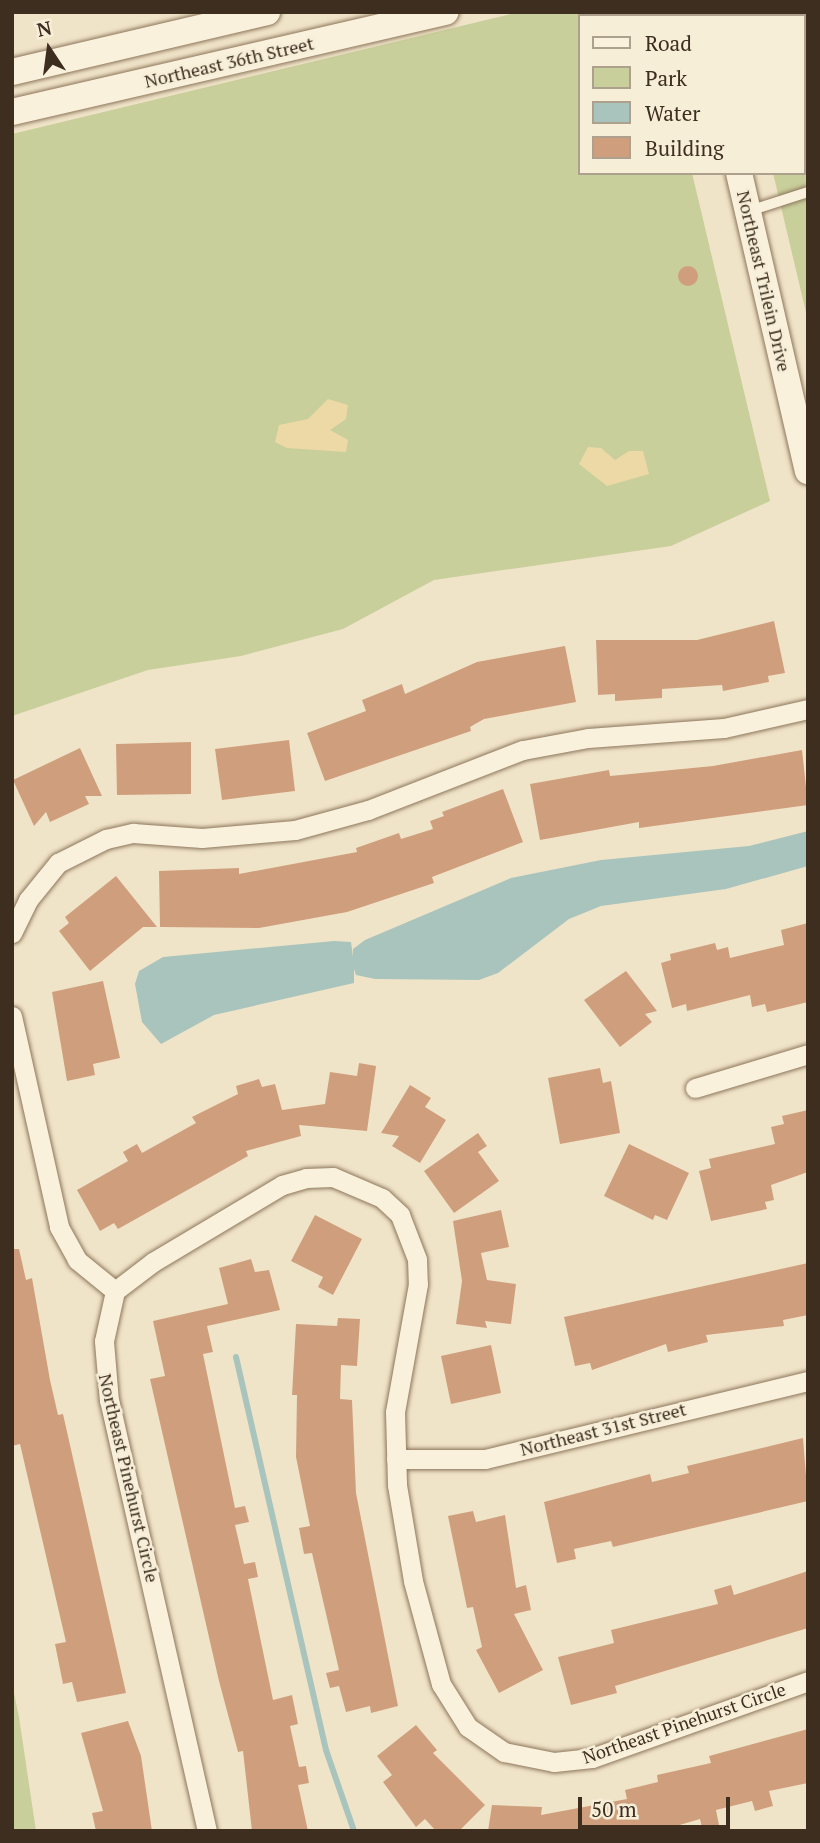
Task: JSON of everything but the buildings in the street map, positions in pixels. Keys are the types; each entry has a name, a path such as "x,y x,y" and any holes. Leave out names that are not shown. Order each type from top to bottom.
{"main road":[{"path":"12,72 267,12"},
{"name":"Northeast 36th Street","path":"12,112 446,12"},
{"name":"Northeast Trilein Drive","path":"740,175 808,471"}],"street":[{"path":"12,933 41,881 58,863 106,839 134,833 202,838 295,830 355,815 523,750 588,738 724,728 808,709"},
{"path":"12,1016 59,1227 78,1260 115,1291"},
{"path":"695,1088 808,1054"},
{"name":"Northeast Pinehurst Circle","path":"207,1831 110,1401 104,1351 115,1291 153,1262 282,1185 333,1177 382,1198 400,1215 417,1259 418,1284 398,1371 396,1459 414,1581 442,1684 468,1727 504,1752 554,1762 592,1758 808,1681"},
{"name":"Northeast 31st Street","path":"396,1459 485,1458 808,1381"}],"lane":[{"path":"748,211 808,192"}],"green space":[{"path":"519,12 654,12 578,14 578,175 692,175 770,501 671,546 434,580 343,629 241,656 148,670 12,716 12,134"},
{"path":"735,12 808,12 808,321 773,175 806,175 806,14"},
{"path":"12,1683 19,1717 36,1831 12,1831"}],"sand":[{"path":"328,399 348,405 346,419 330,430 348,440 346,452 287,448 275,442 279,425 308,419"},
{"path":"588,447 601,448 615,460 629,451 643,451 649,474 607,486 579,464"}],"water":[{"path":"808,831 808,866 726,889 601,906 569,919 498,973 479,980 375,979 356,975 354,969 354,983 214,1015 161,1044 142,1022 135,984 139,971 163,957 334,941 351,942 353,957 353,949 365,940 511,878 601,860 749,846"}],"waterway":[{"path":"236,1357 326,1750 354,1831"}]}
